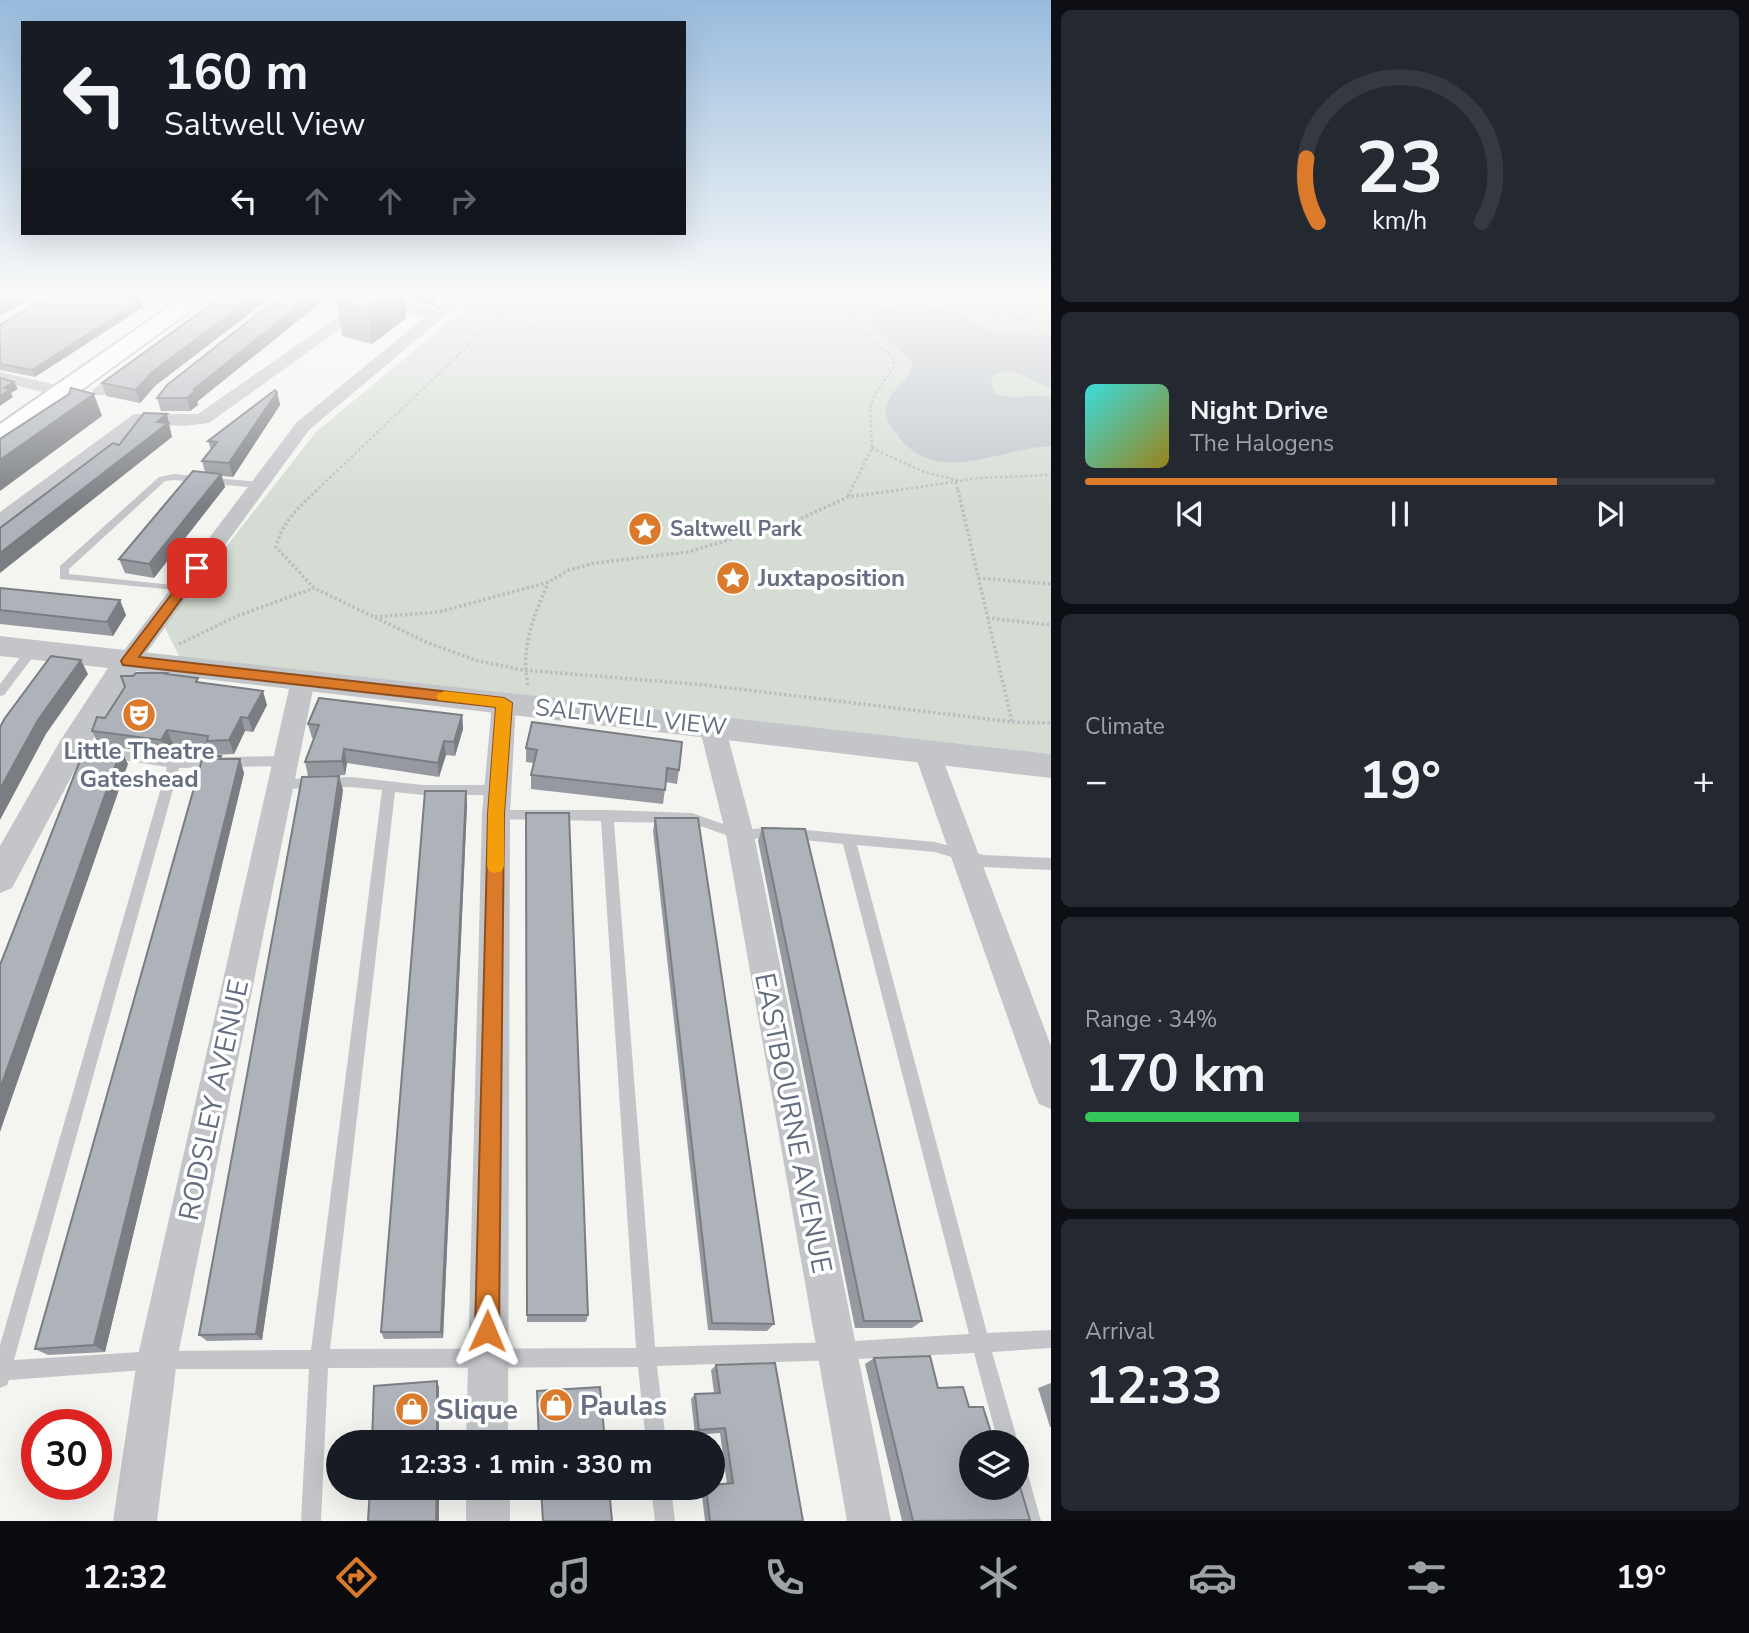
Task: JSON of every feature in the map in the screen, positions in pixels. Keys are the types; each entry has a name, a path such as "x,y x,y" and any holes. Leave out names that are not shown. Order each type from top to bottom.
{"main road":[{"path":"0,436 100,366"}],"street":[{"path":"98,392 133,366"},
{"path":"140,418 184,421 203,419 278,366"},
{"path":"3,864 84,751 134,662 182,589 303,426 375,366"},
{"path":"0,377 64,391"},
{"path":"0,522 140,418 156,400"},
{"name":"SALTWELL VIEW","path":"0,646 1051,766"},
{"name":"RODSLEY AVENUE","path":"135,1521 157,1360 303,680"},
{"path":"488,1430 497,802 520,705"},
{"name":"EASTBOURNE AVENUE","path":"712,726 740,835 869,1521"},
{"path":"927,752 1051,1092"},
{"path":"488,1500 488,1521"}],"lane":[{"path":"182,589 64,577 64,568 162,480 174,477 259,485"},
{"path":"0,692 32,650"},
{"path":"84,751 174,763 283,772 607,815 692,818 740,835 774,832 935,847 984,861 1051,864"},
{"path":"174,763 1,1373 157,1360 646,1357 838,1351 1051,1339"},
{"path":"311,1521 319,1359 389,786"},
{"path":"607,815 646,1357 655,1430"},
{"path":"849,840 979,1341 1005,1430"},
{"path":"662,1500 665,1521"},
{"path":"1025,1500 1031,1521"}],"path":[{"path":"447,366 294,512 280,531 276,547 314,588 425,642 478,661 523,670 705,685 1012,722 1051,723"},
{"path":"848,497 872,448 870,408 875,394 894,366"},
{"path":"872,448 912,467 958,482"},
{"path":"374,618 439,612 549,583 569,570 595,563 688,552 802,518 848,497 1012,475 1051,475"},
{"path":"958,482 1012,722"},
{"path":"978,578 1051,584"},
{"path":"520,705 523,670 538,606 549,583"},
{"path":"134,662 237,616 314,588"},
{"path":"988,618 1051,625"}],"shaded area":[{"name":"Saltwell Park","path":"396,366 1051,366 1051,754 180,658 164,626 316,432"},
{"path":"912,366 1051,366 1051,387 1008,372 993,376 991,383 996,394 1016,398 1029,395 1051,397 1051,446 970,461 950,462 932,460 914,452 899,437 886,412 891,395"}],"building":[{"path":"11,366 38,366 32,370"},
{"path":"126,366 160,366 136,390 102,383"},
{"path":"191,366 223,366 187,398 157,398 167,385"},
{"path":"0,378 14,382 4,388 10,390 0,396"},
{"path":"71,388 94,394 0,460 0,439 69,394"},
{"path":"275,390 277,392 229,463 202,461 217,442 208,441"},
{"path":"144,413 167,414 157,422 168,423 0,553 0,528 113,443 119,445"},
{"path":"193,471 221,474 149,564 119,559"},
{"path":"0,588 120,600 107,622 0,610"},
{"path":"51,656 81,660 38,720 0,789 0,727"},
{"path":"136,673 167,673 198,678 196,682 263,691 248,718 241,717 229,740 207,741 208,736 167,730 161,740 92,731 97,717 105,718 125,687 121,676 133,676"},
{"path":"319,698 462,715 454,742 444,741 438,763 344,749 342,761 305,762 319,725 308,724"},
{"path":"532,722 682,742 679,770 667,768 665,790 531,775 537,750 526,748"},
{"path":"86,745 121,750 0,1089 0,965"},
{"path":"203,756 240,759 94,1345 35,1349"},
{"path":"339,776 256,1334 199,1335 302,777"},
{"path":"425,791 466,791 441,1332 381,1332"},
{"path":"526,813 569,813 588,1315 527,1315"},
{"path":"655,818 698,818 774,1324 712,1323"},
{"path":"762,828 805,829 922,1321 864,1321"},
{"path":"930,1356 938,1388 963,1387 969,1407 983,1407 990,1430 959,1430 959,1500 1024,1500 1030,1520 913,1521 874,1358"},
{"path":"775,1363 803,1521 710,1521 707,1500 725,1500 725,1484 733,1483 725,1428 699,1430 695,1394 720,1393 716,1365"},
{"path":"437,1381 437,1430 372,1430 374,1386"},
{"path":"600,1387 604,1430 539,1430 537,1391"},
{"path":"369,1500 437,1500 436,1521 368,1521"},
{"path":"542,1500 610,1500 612,1521 543,1521"}],"slow traffic":[{"path":"444,696 504,703 495,866"}],"place":[{"name":"Saltwell Park","path":"645,529"},
{"name":"Juxtaposition","path":"733,578"},
{"name":"Little Theatre Gateshead","path":"139,715"},
{"name":"Paulas","path":"556,1405"},
{"name":"Slique","path":"412,1409"}],"route":[{"path":"197,568 128,661 504,703 496,814 487,1331"}]}
